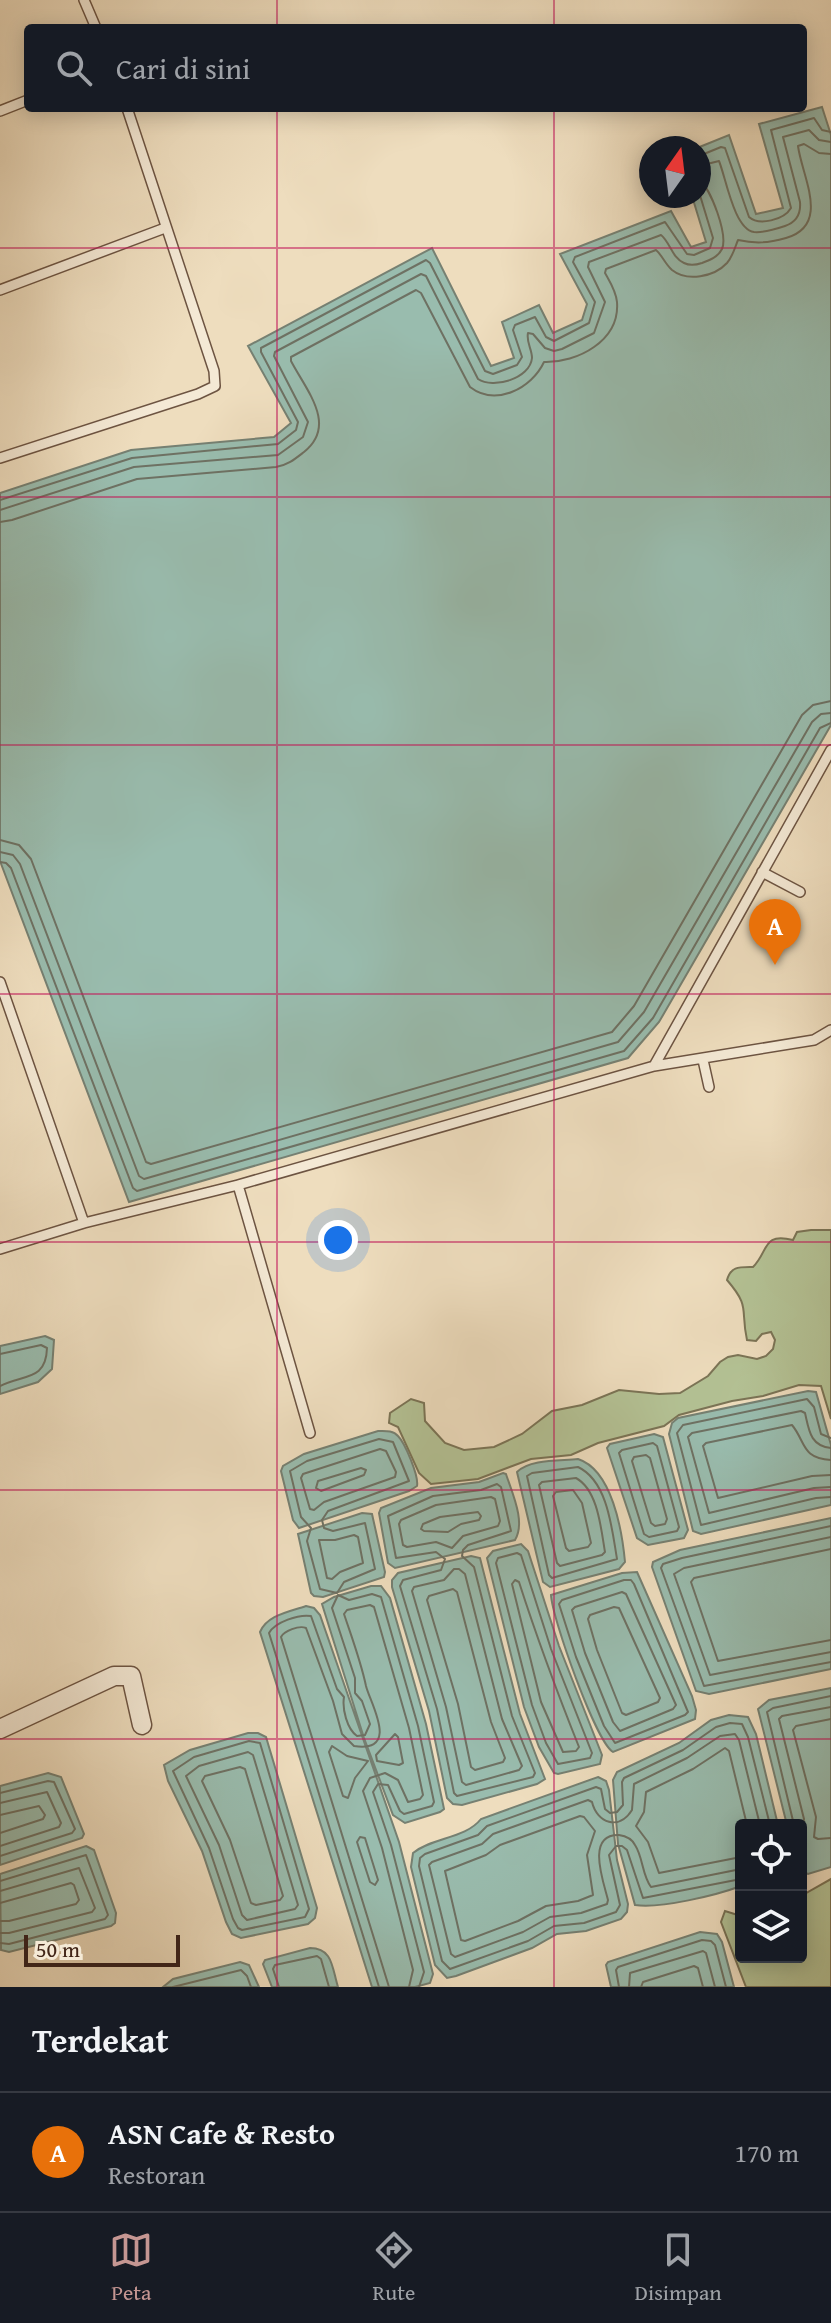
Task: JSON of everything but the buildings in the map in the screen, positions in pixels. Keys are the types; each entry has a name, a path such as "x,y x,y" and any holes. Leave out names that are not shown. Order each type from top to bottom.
{"street":[{"path":"0,1729 114,1676 126,1674 131,1676 142,1725"}],"lane":[{"path":"84,0 94,24"},
{"path":"0,111 24,102"},
{"path":"0,458 205,392 215,386 214,371 128,112"},
{"path":"0,290 165,228"},
{"path":"654,1066 831,750"},
{"path":"762,872 800,892"},
{"path":"0,982 84,1223"},
{"path":"0,1249 84,1223 238,1185 654,1066 814,1040 831,1030"},
{"path":"703,1060 709,1087"},
{"path":"238,1185 310,1433"}],"shaded area":[{"path":"831,1230 831,1419 821,1386 799,1385 679,1415 664,1426 598,1443 571,1455 531,1459 478,1479 431,1484 419,1473 398,1427 389,1423 390,1413 411,1399 424,1403 425,1421 445,1443 464,1450 494,1447 522,1434 552,1411 582,1405 619,1390 680,1393 708,1376 728,1357 738,1355 757,1359 766,1356 773,1349 775,1340 771,1332 762,1334 756,1341 747,1340 742,1303 727,1280 736,1268 753,1267 771,1241 783,1238 793,1240 797,1232"},
{"path":"831,1879 831,1987 746,1987 737,1963 807,1963 807,1893"},
{"path":"725,1911 735,1914 735,1958 721,1922"}],"water":[{"path":"822,107 831,135 831,725 659,1022 628,1058 129,1202 0,861 0,493 131,450 274,437 291,423 248,346 432,248 491,366 514,358 502,322 539,305 553,333 582,320 587,304 560,254 671,211 691,247 706,242 696,208 711,208 711,142 729,135 756,214 783,208 759,124"},
{"path":"45,1336 54,1340 52,1369 38,1382 0,1394 0,1346"},
{"path":"808,1391 816,1392 831,1445 831,1505 701,1534 693,1531 669,1434 672,1423 678,1418"},
{"path":"378,1431 389,1431 401,1440 414,1468 417,1486 299,1528 293,1520 281,1471 283,1466 304,1454"},
{"path":"654,1434 663,1437 688,1530 684,1538 648,1545 637,1538 607,1448 610,1444"},
{"path":"578,1459 590,1465 607,1488 618,1518 625,1562 619,1569 550,1587 543,1582 517,1472 537,1463"},
{"path":"506,1474 519,1516 515,1540 395,1568 388,1563 379,1513 381,1508 431,1488 479,1482"},
{"path":"362,1513 372,1514 384,1577 323,1597 314,1596 298,1534"},
{"path":"831,1518 831,1669 709,1694 696,1691 652,1567 653,1562 680,1550"},
{"path":"521,1544 528,1551 559,1646 602,1755 600,1764 554,1773 539,1747 524,1707 487,1558 493,1551"},
{"path":"471,1556 480,1558 520,1714 545,1779 462,1805 453,1804 447,1798 429,1711 392,1580 398,1573"},
{"path":"637,1572 692,1696 695,1719 613,1752 596,1726 576,1678 551,1595 622,1573"},
{"path":"381,1586 390,1598 426,1724 444,1809 405,1823 393,1815 364,1738 322,1604 334,1597"},
{"path":"306,1606 314,1608 320,1615 399,1842 433,1974 430,1983 415,1987 372,1987 260,1632 273,1618"},
{"path":"831,1688 831,1867 808,1874 807,1819 786,1819 758,1709 769,1700"},
{"path":"729,1715 748,1717 756,1734 777,1819 735,1819 735,1888 673,1903 635,1905 618,1844 613,1780 617,1772 679,1743 711,1720"},
{"path":"248,1733 266,1737 317,1908 315,1918 308,1924 241,1938 232,1934 226,1922 202,1851 168,1781 164,1765 190,1750"},
{"path":"48,1773 61,1777 84,1834 82,1838 0,1865 0,1786"},
{"path":"598,1777 606,1781 609,1790 627,1912 621,1919 586,1931 557,1934 532,1948 447,1978 435,1965 411,1867 413,1853 474,1826 481,1819"},
{"path":"86,1846 94,1850 116,1913 115,1923 9,1952 1,1950 0,1874"},
{"path":"700,1932 717,1934 722,1942 734,1987 611,1987 608,1962"},
{"path":"310,1948 327,1955 338,1987 272,1987 263,1964 265,1960"},
{"path":"240,1962 249,1965 259,1987 163,1987 173,1979"}],"place":[{"name":"ASN Cafe & Resto","path":"775,965"}]}
